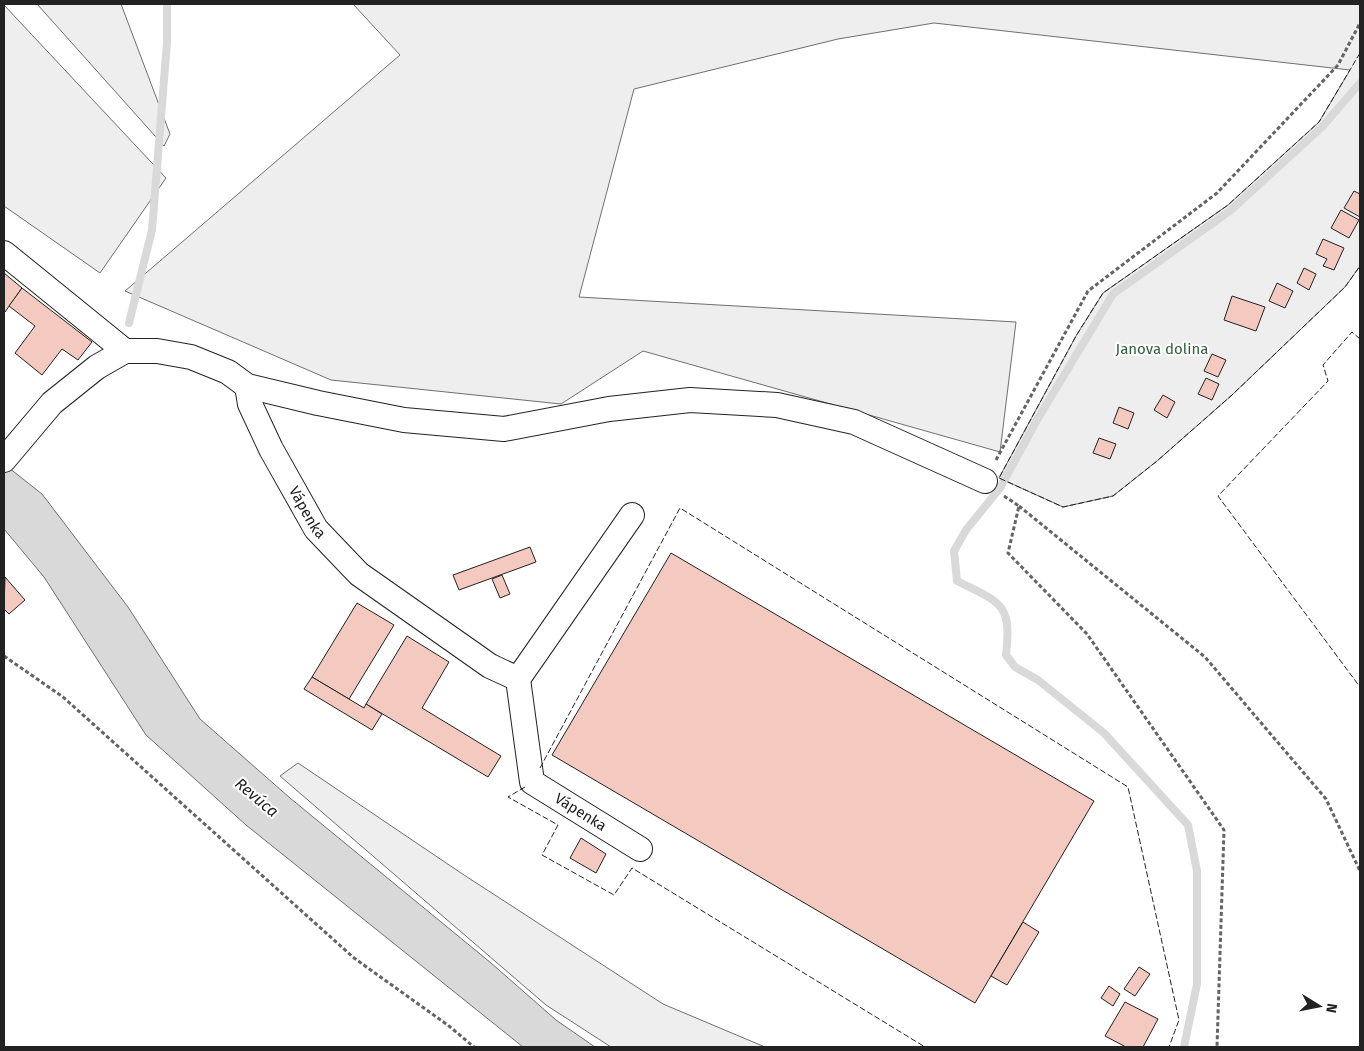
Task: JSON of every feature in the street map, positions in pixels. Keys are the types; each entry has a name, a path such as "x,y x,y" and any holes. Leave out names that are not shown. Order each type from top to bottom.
{"street":[{"path":"4,253 125,351"},
{"path":"4,460 20,438 52,403 97,367 125,351 157,351 191,357 228,372 247,386 404,420 504,429 609,409 690,400 777,406 854,422 984,481"},
{"name":"Vápenka","path":"247,386 250,404 271,449 316,529 358,574 490,666 518,679 532,782 640,850"},
{"path":"518,679 632,515"}],"path":[{"path":"1360,23 1338,65 1216,193 1088,290 984,481 996,492 1019,506 1205,657 1326,799 1360,871"},
{"path":"1019,506 1008,553 1087,634 1224,830 1217,1047"},
{"path":"4,656 63,697 354,958 449,1026 474,1047"}],"green space":[{"path":"37,4 121,4 170,134 164,146"},
{"name":"Janova dolina","path":"353,4 1360,4 1360,266 1345,287 1232,395 1157,461 1113,496 1063,507 999,478 1076,336 1103,293 1228,205 1319,122 1350,70 934,23 838,39 634,89 579,297 1016,322 1000,452 643,351 561,404 331,380 125,291 400,55"},
{"path":"4,5 166,178 100,273 4,206"},
{"path":"298,763 464,875 663,1004 765,1047 611,1047 546,1005 280,776"}],"water":[{"name":"Revúca","path":"4,464 42,494 128,607 200,719 290,798 491,963 556,1020 595,1047 523,1047 246,825 146,735 44,577 4,529"}],"building":[{"path":"1354,191 1360,194 1360,217 1344,208"},
{"path":"1341,210 1359,220 1349,238 1331,228"},
{"path":"1323,239 1344,248 1334,270 1323,266 1327,259 1316,254"},
{"path":"1304,268 1316,274 1309,290 1297,283"},
{"path":"4,273 22,288 5,312 4,310"},
{"path":"1277,283 1293,291 1285,308 1269,301"},
{"path":"22,288 92,342 78,360 62,349 42,375 15,353 35,326 9,306"},
{"path":"1232,296 1265,307 1256,331 1224,320"},
{"path":"1212,354 1226,360 1218,377 1204,371"},
{"path":"1206,378 1219,384 1212,400 1198,394"},
{"path":"1163,395 1175,402 1167,418 1154,410"},
{"path":"1119,407 1134,413 1128,429 1113,423"},
{"path":"1099,438 1116,444 1110,459 1093,453"},
{"path":"530,547 536,562 459,590 453,575"},
{"path":"671,553 1094,801 975,1003 552,755"},
{"path":"502,575 510,594 500,598 492,579"},
{"path":"5,577 25,600 9,614 4,609"},
{"path":"357,603 394,625 349,699 312,677"},
{"path":"407,636 449,662 422,708 501,756 488,777 366,704"},
{"path":"312,677 364,708 366,704 382,714 372,730 304,689"},
{"path":"581,838 606,854 596,873 570,858"},
{"path":"1023,922 1039,932 1007,985 991,976"},
{"path":"1139,967 1150,974 1135,996 1124,989"},
{"path":"1109,986 1120,994 1113,1006 1101,998"},
{"path":"1125,1002 1158,1019 1143,1047 1126,1047 1105,1036"}],"waterway":[{"path":"129,323 152,230 167,42 167,4"},
{"path":"1184,1047 1197,984 1197,871 1188,825 1104,733 1038,680 1015,667 1006,655 1007,625 1005,615 993,600 957,581 954,551 966,530 1000,488 1037,420 1113,294 1231,210 1323,126 1360,83"}],"fence":[{"path":"1360,53 1319,122 1228,205 1103,293 1076,336 999,478 1063,507 1113,496 1157,461 1232,395 1345,287 1360,266"},
{"path":"1360,339 1352,332 1323,365 1328,381 1218,496 1360,687"},
{"path":"540,768 680,508 1128,787 1179,1020 1169,1047"},
{"path":"525,787 508,797 558,825 542,855 614,895 632,868 925,1047"}]}
